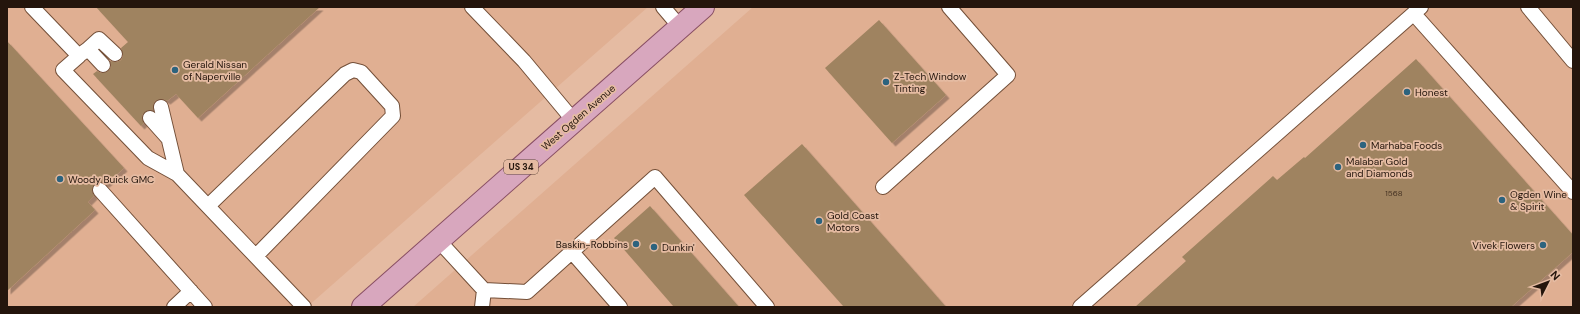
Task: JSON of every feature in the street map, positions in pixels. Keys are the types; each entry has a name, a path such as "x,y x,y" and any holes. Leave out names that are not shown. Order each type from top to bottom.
{"main road":[{"name":"West Ogden Avenue","path":"362,307 703,7"}],"lane":[{"path":"32,7 83,53 103,65"},
{"path":"472,7 524,61 574,121"},
{"path":"663,7 680,27"},
{"path":"883,187 1008,75 949,7"},
{"path":"1528,7 1573,61"},
{"path":"1080,307 1418,10 1573,192"},
{"path":"115,54 100,39 64,70 148,158 177,174 304,307"},
{"path":"208,206 345,74 353,70 361,72 392,106 393,116 256,256"},
{"path":"161,107 177,174"},
{"path":"150,118 168,138"},
{"path":"438,240 484,290 527,292 655,177 767,307"},
{"path":"100,190 205,307"},
{"path":"572,252 620,307"},
{"path":"482,307 484,290"},
{"path":"174,307 191,291"}],"shaded area":[{"path":"7,7 648,7 307,307 7,307"},
{"path":"753,7 1573,7 1573,307 413,307"}],"building":[{"name":"Gerald Nissan of Naperville","path":"96,7 320,7 198,118 176,94 167,101 163,99 155,101 153,110 148,110 142,115 144,123 141,126 93,74 97,71 101,73 108,71 111,67 110,61 117,62 121,60 123,56 121,48 128,42"},
{"name":"Z-Tech Window Tinting","path":"879,20 946,95 892,143 825,68"},
{"name":"Woody Buick GMC","path":"7,41 124,168 106,184 99,182 94,184 92,191 94,196 88,202 95,210 7,291"},
{"path":"1416,59 1573,235 1573,252 1511,307 1135,307 1186,261 1182,257 1273,176 1277,180 1304,157 1305,158"},
{"path":"802,144 946,307 844,307 744,195"},
{"path":"650,206 739,307 674,307 614,238"}],"place":[{"name":"Gerald Nissan of Naperville","path":"175,70"},
{"name":"Z-Tech Window Tinting","path":"886,82"},
{"name":"Honest","path":"1407,92"},
{"name":"Marhaba Foods","path":"1363,145"},
{"name":"Malabar Gold and Diamonds","path":"1338,167"},
{"name":"Woody Buick GMC","path":"60,179"},
{"name":"Ogden Wine & Spirit","path":"1502,200"},
{"name":"Gold Coast Motors","path":"819,221"},
{"name":"Baskin-Robbins","path":"636,244"},
{"name":"Vivek Flowers","path":"1543,245"},
{"name":"Dunkin'","path":"654,247"}]}
